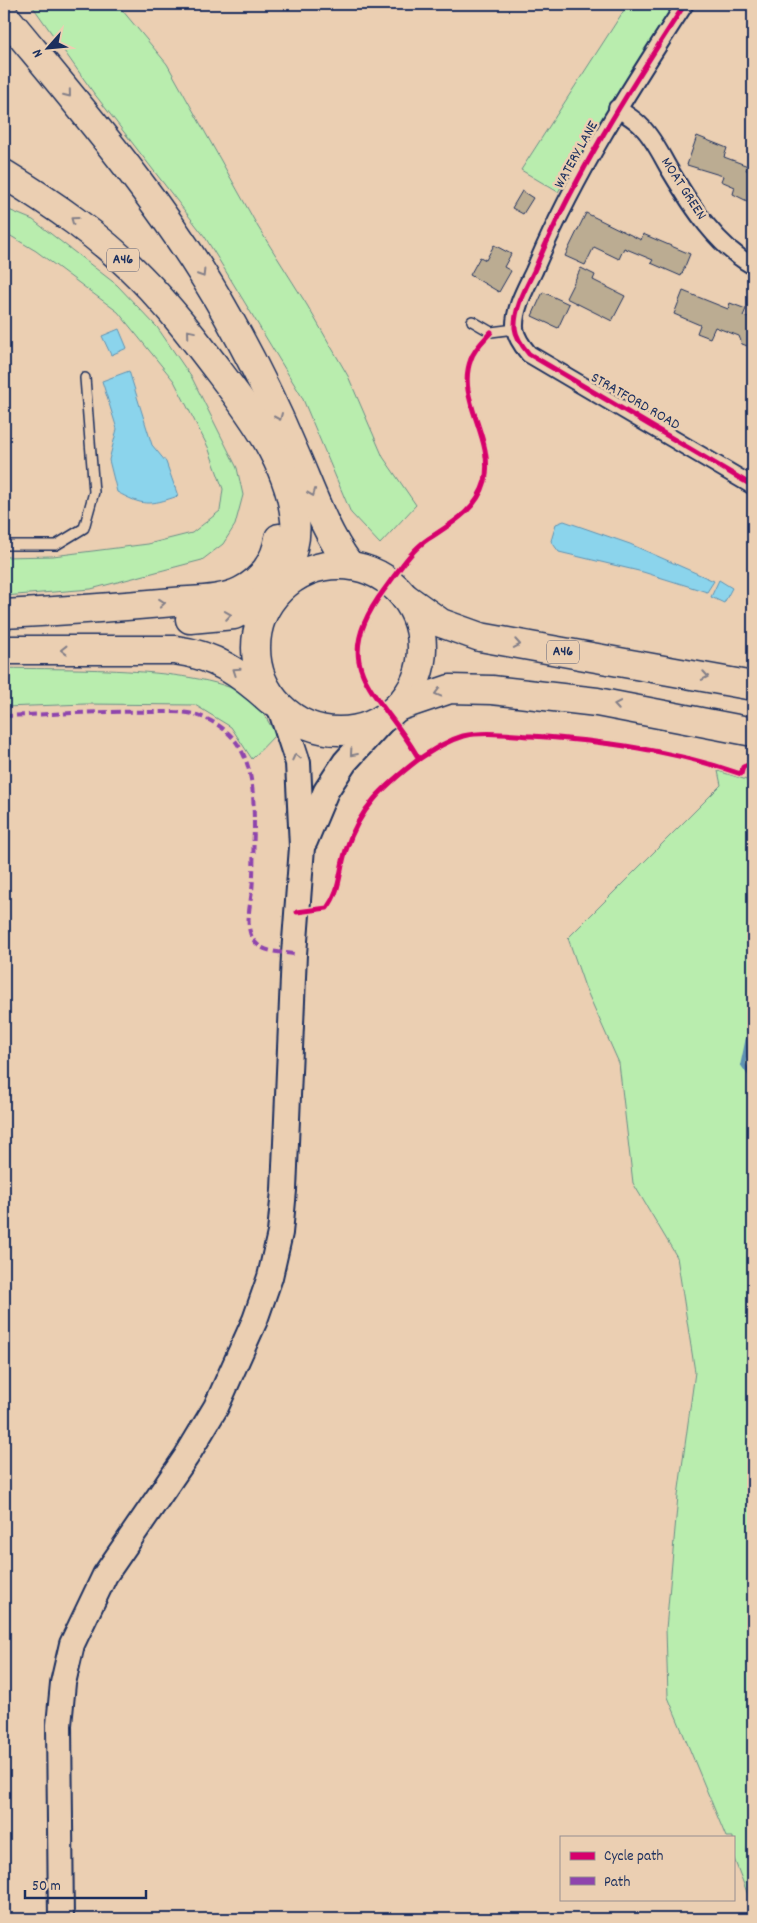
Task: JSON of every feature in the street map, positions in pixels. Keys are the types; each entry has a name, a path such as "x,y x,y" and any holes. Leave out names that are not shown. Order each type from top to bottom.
{"highway":[{"path":"4,15 122,160 176,232 227,315 260,378 330,537 348,563 382,580 405,597 416,618 422,660 417,678 393,711"},
{"name":"A46","path":"4,174 32,191 97,238 140,276 191,334 252,413 275,457 290,498 295,520 295,544 276,591"},
{"name":"A46","path":"4,184 32,191"},
{"path":"4,614 96,609 210,599 242,591 262,575 272,562 279,540 280,524 275,491 263,459 219,372"},
{"path":"4,626 97,626 219,616 247,610 312,568 326,564 348,563"},
{"path":"276,591 261,622 257,650 259,665 277,707"},
{"name":"A46","path":"405,597 441,623 480,637 753,686"},
{"path":"4,650 175,650 191,652 228,666 246,678 277,707 315,729 333,731 370,725 393,711 450,689 492,690 597,702 753,732"}],"main road":[{"path":"61,1919 59,1725 63,1683 72,1644 105,1575 186,1457 216,1407 255,1320 274,1260 280,1232 284,1190 294,954 302,847 298,763 277,707"},
{"path":"302,847 326,791 345,762 393,711"}],"street":[{"name":"WATERY LANE","path":"515,329 522,299 552,228 617,108 685,4"},
{"name":"MOAT GREEN","path":"617,108 641,126 651,138 677,182 714,235 740,259 753,266"},
{"name":"STRATFORD ROAD","path":"515,329 523,348 536,359 753,486"}],"lane":[{"path":"472,320 491,332 515,329"},
{"path":"4,545 56,545 84,528 94,492 85,378"}],"green space":[{"path":"31,4 117,4 167,64 258,227 307,305 348,376 383,457 416,505 380,544 351,513 302,397 205,237 93,92"},
{"path":"628,4 675,4 558,192 521,170"},
{"path":"4,208 33,220 117,285 157,327 192,378 237,468 243,495 235,525 223,544 202,560 91,589 4,596 4,557 53,556 148,544 192,533 220,511 223,489 208,447 174,381 118,312 36,251 4,232"},
{"path":"4,668 136,672 173,675 207,681 236,690 255,702 276,734 252,759 231,727 195,705 86,704 4,707"},
{"path":"718,771 753,782 753,1908 734,1859 734,1836 726,1836 668,1697 666,1629 678,1496 695,1372 677,1257 633,1183 619,1063 585,987 568,938 721,785"}],"water":[{"path":"119,329 127,348 111,355 102,336"},
{"path":"129,371 152,445 166,462 178,496 160,502 140,502 117,492 109,460 117,429 102,381"},
{"path":"564,521 630,544 714,581 707,592 643,572 559,552 551,541 556,524"},
{"path":"719,580 732,588 724,603 711,597"}],"building":[{"path":"697,136 727,148 724,157 748,166 746,170 753,173 753,204 733,194 735,187 721,181 723,176 687,165"},
{"path":"522,191 533,198 523,214 512,208"},
{"path":"586,213 641,240 643,234 690,254 681,276 651,263 653,260 624,248 619,259 594,247 585,265 565,256"},
{"path":"494,245 511,254 504,267 511,271 499,292 470,275 480,257 486,260"},
{"path":"581,268 595,275 593,280 625,296 612,321 566,298"},
{"path":"683,291 728,309 730,303 746,309 743,316 753,319 753,348 742,344 739,336 715,327 710,338 697,333 700,325 674,314"},
{"path":"543,292 569,304 558,328 532,316"}],"waterway":[{"path":"753,1036 748,1040 743,1064 753,1078"}],"marked path":[{"path":"4,716 96,712 180,712 197,715 215,723 229,734 239,747 246,761 253,794 254,830 252,891 249,917 250,931 259,946 273,951 294,954"}],"cycle path":[{"path":"685,4 623,101 567,201 521,298 516,313 515,328 518,339 529,354 753,486"},
{"path":"297,912 327,908 335,894 346,850 358,821 384,788 419,759 365,679 359,661 359,641 367,617 384,590 410,556 421,544 454,522 470,508 481,491 485,481 487,465 485,449 471,404 467,374 474,352 491,332"},
{"path":"419,759 440,746 463,736 506,734 558,738 637,748 689,759 741,774 743,767 753,763"}]}
